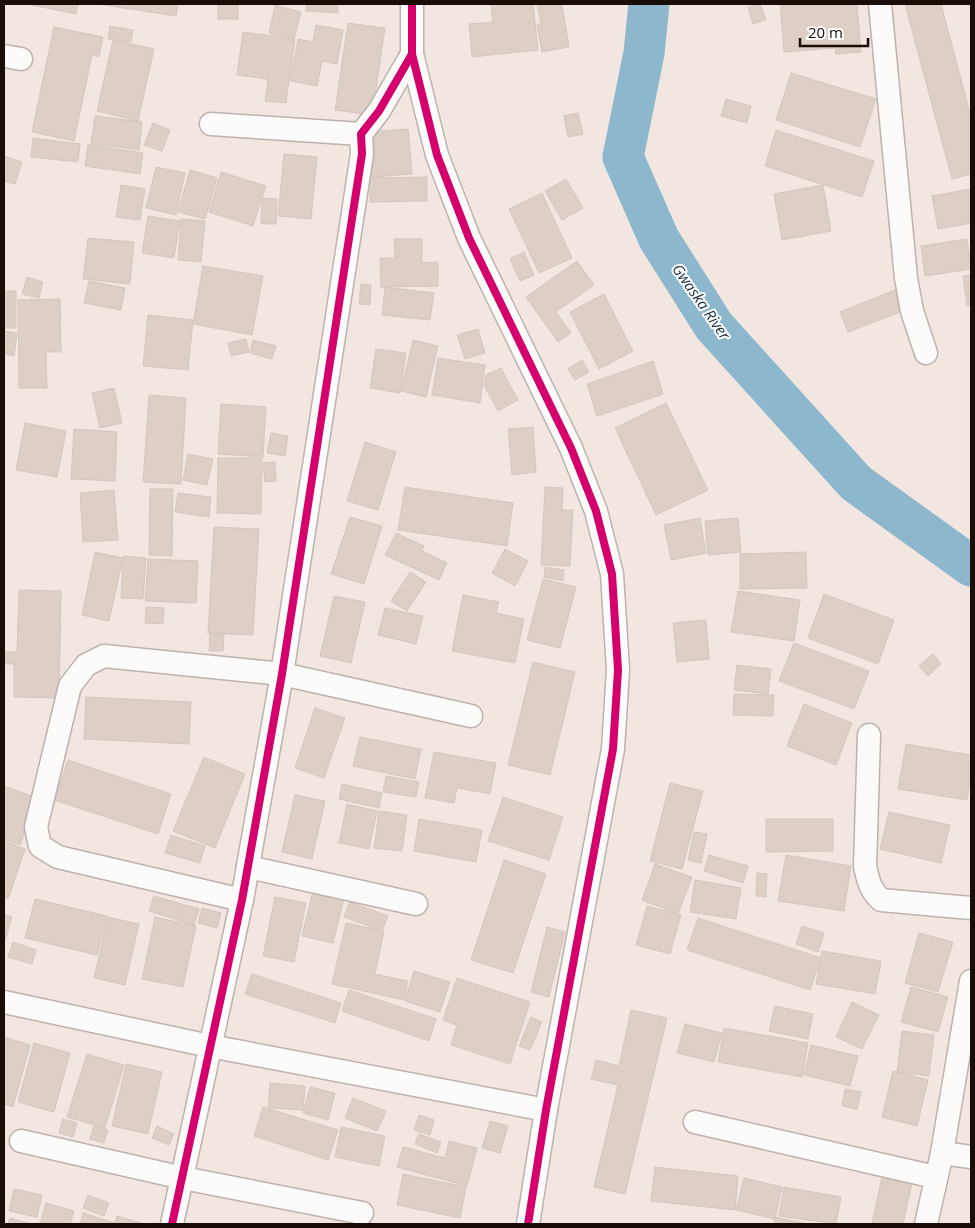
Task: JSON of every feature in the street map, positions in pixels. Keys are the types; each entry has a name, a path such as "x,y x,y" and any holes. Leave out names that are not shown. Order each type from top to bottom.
{"street":[{"path":"412,4 412,54 437,155 469,238 571,448 596,511 612,574 618,670 613,749 546,1110 528,1224"},
{"path":"880,4 906,278 912,311 926,353"},
{"path":"172,1224 242,900 282,674 362,154 361,134 379,111 412,54"},
{"path":"211,124 361,134"},
{"path":"242,900 58,856 40,846 36,827 70,686 86,665 104,656 282,674 471,716"},
{"path":"869,735 865,866 868,882 873,893 881,900 971,908"},
{"path":"248,866 416,904"},
{"path":"926,1224 935,1177 942,1153 971,982"},
{"path":"4,1002 210,1046 546,1110"},
{"path":"695,1122 935,1177"},
{"path":"21,1141 182,1178 362,1213"},
{"path":"942,1153 971,1156"}],"building":[{"path":"27,4 78,4 76,14"},
{"path":"97,4 178,4 176,16"},
{"path":"307,4 338,4 338,13 306,11"},
{"path":"491,4 533,4 538,50 472,57 469,24 493,22"},
{"path":"537,4 562,4 569,47 542,52 537,25 541,24"},
{"path":"760,4 766,20 753,24 748,7"},
{"path":"780,4 857,4 861,52 836,54 835,48 784,52"},
{"path":"905,4 941,4 971,117 971,174 952,179"},
{"path":"218,5 238,5 238,19 218,19"},
{"path":"275,5 301,12 294,39 269,33"},
{"path":"348,23 385,28 372,115 335,110"},
{"path":"316,25 343,30 337,64 322,61 317,86 290,81 298,39 313,42"},
{"path":"110,26 133,30 131,42 108,39"},
{"path":"54,27 103,37 99,57 92,55 74,141 32,132"},
{"path":"243,32 295,39 286,103 265,101 268,79 237,75"},
{"path":"113,40 154,49 138,121 97,111"},
{"path":"791,73 876,99 860,147 776,120"},
{"path":"726,99 751,106 747,123 721,116"},
{"path":"578,113 583,134 568,137 564,116"},
{"path":"95,116 142,122 139,150 91,144"},
{"path":"153,123 170,130 162,151 144,145"},
{"path":"408,129 412,174 372,177 368,132"},
{"path":"776,130 874,161 862,197 765,166"},
{"path":"33,138 80,144 78,162 31,157"},
{"path":"88,145 143,153 140,174 85,166"},
{"path":"284,154 317,157 311,219 278,216"},
{"path":"4,156 22,162 15,184 4,181"},
{"path":"156,167 185,173 176,215 146,208"},
{"path":"190,170 217,178 205,219 178,212"},
{"path":"221,172 266,186 253,226 209,212"},
{"path":"427,177 427,201 370,202 370,178"},
{"path":"566,179 583,208 562,220 545,191"},
{"path":"121,185 145,189 140,220 116,217"},
{"path":"823,185 831,231 782,240 774,194"},
{"path":"971,189 971,223 938,229 932,196"},
{"path":"542,193 572,258 539,273 509,209"},
{"path":"262,198 277,199 276,224 261,224"},
{"path":"148,216 180,221 174,258 142,253"},
{"path":"181,219 205,221 201,262 178,260"},
{"path":"88,238 134,242 130,284 83,279"},
{"path":"394,239 422,239 422,263 438,262 438,286 381,287 380,258 395,258"},
{"path":"967,239 971,269 925,276 921,246"},
{"path":"524,252 534,275 520,281 510,259"},
{"path":"577,261 594,285 556,312 571,333 558,342 526,297"},
{"path":"203,266 263,276 252,335 193,324"},
{"path":"971,275 971,306 967,306 963,276"},
{"path":"27,277 43,282 39,298 22,294"},
{"path":"89,281 125,288 121,310 84,303"},
{"path":"361,284 371,285 370,305 359,304"},
{"path":"385,287 434,293 430,320 382,315"},
{"path":"900,288 908,309 848,332 840,312"},
{"path":"4,291 16,291 16,328 4,328"},
{"path":"604,294 633,351 599,369 570,312"},
{"path":"60,299 61,352 46,352 47,388 19,388 18,300"},
{"path":"148,315 193,320 188,370 143,366"},
{"path":"478,329 485,353 465,359 457,335"},
{"path":"4,331 17,333 14,356 4,354"},
{"path":"246,339 249,352 231,356 228,343"},
{"path":"253,340 276,346 272,359 250,353"},
{"path":"413,340 438,346 426,397 401,391"},
{"path":"376,349 406,353 400,393 370,388"},
{"path":"438,358 485,365 480,403 432,395"},
{"path":"582,360 589,372 575,380 568,369"},
{"path":"653,361 663,394 597,416 587,384"},
{"path":"501,368 518,400 498,411 484,385 486,375"},
{"path":"114,388 122,423 100,428 92,393"},
{"path":"149,395 186,398 181,484 143,482"},
{"path":"666,403 708,490 656,515 615,428"},
{"path":"221,404 266,407 263,457 218,454"},
{"path":"25,423 66,431 57,477 16,470"},
{"path":"533,427 536,472 512,475 508,429"},
{"path":"74,429 117,432 115,481 71,479"},
{"path":"271,433 288,436 285,456 267,453"},
{"path":"365,442 396,452 378,510 347,501"},
{"path":"188,454 213,459 207,485 183,480"},
{"path":"218,458 262,458 261,514 217,513"},
{"path":"275,462 276,481 265,482 263,463"},
{"path":"405,487 513,503 507,546 398,530"},
{"path":"545,487 563,488 562,510 573,510 570,566 541,565"},
{"path":"150,489 173,489 172,556 149,555"},
{"path":"114,490 118,540 83,542 80,493"},
{"path":"178,493 211,497 209,517 175,512"},
{"path":"350,517 382,526 364,584 331,574"},
{"path":"700,518 706,553 671,560 664,525"},
{"path":"738,518 741,552 708,555 705,521"},
{"path":"214,527 259,529 253,635 208,633"},
{"path":"396,533 424,546 422,551 447,563 439,580 385,555"},
{"path":"505,549 528,561 515,586 492,573"},
{"path":"95,552 123,558 109,621 82,615"},
{"path":"806,552 807,588 740,589 740,554"},
{"path":"123,556 146,558 143,599 121,598"},
{"path":"148,559 198,561 196,603 145,601"},
{"path":"545,567 564,570 563,581 544,577"},
{"path":"410,572 426,582 407,611 391,601"},
{"path":"543,579 576,587 560,648 527,640"},
{"path":"19,590 61,591 59,698 14,697 14,664 4,664 4,652 17,652"},
{"path":"738,591 800,600 794,641 731,632"},
{"path":"824,594 894,620 878,664 808,638"},
{"path":"463,595 499,602 496,613 524,619 515,663 452,651"},
{"path":"334,596 365,602 351,663 320,656"},
{"path":"146,607 164,608 163,624 145,623"},
{"path":"385,608 423,616 416,644 378,635"},
{"path":"706,620 709,659 677,662 673,623"},
{"path":"210,634 224,635 223,651 209,651"},
{"path":"794,643 869,671 854,709 779,681"},
{"path":"933,654 941,664 928,676 919,666"},
{"path":"533,662 575,672 550,775 508,765"},
{"path":"737,665 771,669 768,694 734,690"},
{"path":"734,694 774,695 773,716 733,715"},
{"path":"86,697 191,702 189,744 84,739"},
{"path":"804,704 852,723 836,765 787,746"},
{"path":"315,708 345,718 324,778 295,768"},
{"path":"360,737 421,749 415,779 353,766"},
{"path":"906,744 971,755 971,774 967,800 898,789"},
{"path":"434,752 496,763 490,794 457,788 454,803 425,798"},
{"path":"204,757 245,774 215,848 173,831"},
{"path":"68,760 171,794 158,834 54,800"},
{"path":"386,776 419,782 416,797 383,792"},
{"path":"670,783 703,791 682,869 650,861"},
{"path":"342,784 382,793 379,808 339,799"},
{"path":"4,786 37,798 20,845 4,839"},
{"path":"295,795 325,801 312,859 282,852"},
{"path":"503,797 563,817 549,860 488,841"},
{"path":"347,804 377,811 369,849 339,843"},
{"path":"379,811 407,815 402,851 374,848"},
{"path":"889,812 950,825 941,863 880,849"},
{"path":"419,819 482,830 476,862 414,851"},
{"path":"766,819 833,819 833,851 766,852"},
{"path":"694,832 707,834 701,863 688,860"},
{"path":"171,835 205,846 200,863 165,853"},
{"path":"4,841 25,849 8,899 4,897"},
{"path":"709,855 748,866 743,883 704,871"},
{"path":"786,855 851,866 844,911 778,901"},
{"path":"504,860 546,874 513,973 471,960"},
{"path":"655,864 692,877 678,914 642,900"},
{"path":"757,873 767,874 766,897 756,896"},
{"path":"695,880 741,888 736,919 690,912"},
{"path":"313,891 344,898 333,943 302,936"},
{"path":"154,896 199,909 194,925 149,911"},
{"path":"275,897 306,903 294,962 263,956"},
{"path":"35,899 107,916 97,955 25,938"},
{"path":"350,902 388,916 382,931 344,917"},
{"path":"647,906 681,915 670,954 636,945"},
{"path":"202,908 221,913 217,928 198,923"},
{"path":"4,914 12,917 4,944"},
{"path":"108,917 139,924 125,985 94,978"},
{"path":"155,917 196,926 183,987 142,979"},
{"path":"698,918 821,958 810,990 687,950"},
{"path":"346,923 384,931 375,974 408,981 404,1000 332,984"},
{"path":"802,926 824,933 818,952 796,944"},
{"path":"547,927 565,932 549,997 531,992"},
{"path":"919,933 953,942 938,992 905,983"},
{"path":"13,942 36,950 32,964 8,957"},
{"path":"822,951 881,961 875,994 816,984"},
{"path":"414,971 450,982 440,1012 405,1001"},
{"path":"252,974 341,1003 335,1023 245,994"},
{"path":"457,978 530,1002 510,1064 451,1045 457,1025 443,1020"},
{"path":"911,987 948,997 938,1032 901,1022"},
{"path":"349,990 436,1019 429,1041 342,1011"},
{"path":"852,1002 879,1015 862,1049 836,1037"},
{"path":"775,1006 813,1014 808,1039 769,1031"},
{"path":"631,1010 667,1018 625,1194 594,1187 618,1085 591,1079 596,1060 619,1066"},
{"path":"531,1017 542,1022 530,1050 519,1046"},
{"path":"685,1024 722,1033 714,1062 677,1053"},
{"path":"724,1028 808,1043 802,1077 718,1062"},
{"path":"902,1031 934,1035 929,1076 897,1072"},
{"path":"4,1037 30,1045 13,1107 4,1104"},
{"path":"34,1043 70,1053 54,1112 18,1102"},
{"path":"811,1045 858,1056 850,1086 804,1075"},
{"path":"87,1054 124,1065 105,1128 67,1117"},
{"path":"126,1064 162,1072 148,1134 112,1126"},
{"path":"893,1071 928,1080 917,1126 882,1117"},
{"path":"270,1083 305,1086 303,1110 268,1108"},
{"path":"310,1087 335,1093 328,1120 303,1113"},
{"path":"845,1089 861,1092 857,1109 842,1106"},
{"path":"353,1098 386,1111 377,1131 345,1118"},
{"path":"263,1107 338,1130 328,1160 254,1136"},
{"path":"419,1115 434,1120 430,1135 414,1130"},
{"path":"63,1119 77,1123 73,1137 59,1133"},
{"path":"490,1121 508,1126 500,1153 482,1148"},
{"path":"94,1125 108,1130 104,1143 90,1139"},
{"path":"157,1126 174,1134 169,1145 152,1138"},
{"path":"341,1127 385,1136 379,1166 335,1157"},
{"path":"419,1134 441,1142 437,1153 415,1144"},
{"path":"449,1141 477,1148 467,1186 397,1167 403,1147 445,1158"},
{"path":"655,1167 738,1176 735,1210 651,1201"},
{"path":"403,1174 466,1187 460,1218 397,1205"},
{"path":"882,1177 912,1183 903,1224 872,1224"},
{"path":"744,1178 782,1187 775,1219 736,1210"},
{"path":"784,1187 841,1197 836,1224 779,1216"},
{"path":"14,1189 42,1195 37,1217 9,1211"},
{"path":"88,1195 109,1203 104,1216 83,1208"},
{"path":"46,1203 74,1211 70,1224 40,1224"},
{"path":"83,1213 115,1223 117,1216 144,1224 80,1224"},
{"path":"775,1217 807,1224 774,1224"},
{"path":"10,1218 32,1224 8,1224"}],"waterway":[{"name":"Gwaska River","path":"649,4 644,53 623,157 659,239 714,326 856,483 971,566"}],"cycle path":[{"path":"412,4 412,54 437,155 469,238 571,448 596,511 612,574 618,670 613,749 546,1110 528,1224"},
{"path":"172,1224 242,900 282,674 362,154 361,134 379,111 412,54"}]}
